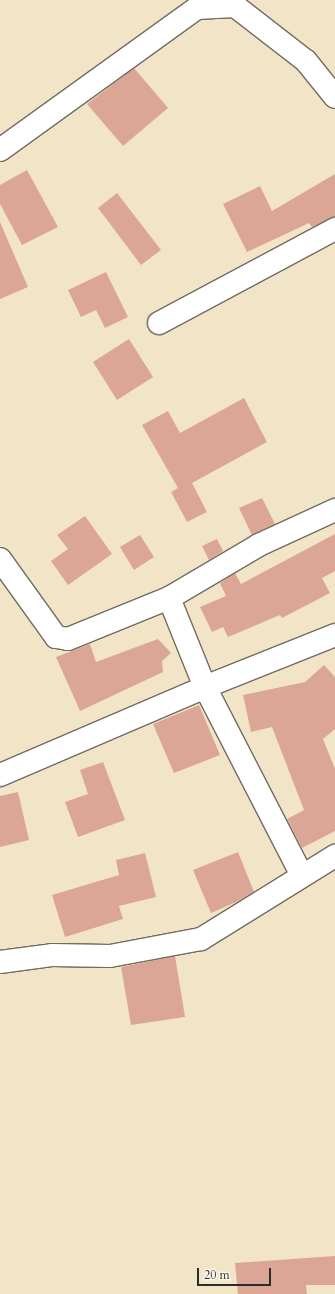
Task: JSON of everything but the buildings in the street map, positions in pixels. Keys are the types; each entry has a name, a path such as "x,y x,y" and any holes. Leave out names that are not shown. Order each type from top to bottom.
{"street":[{"path":"0,150 197,8 235,6 306,61 335,97"},
{"path":"159,323 335,229"},
{"path":"0,559 56,637 68,639 169,598 259,545 335,510"},
{"path":"169,598 205,687 302,876"},
{"path":"0,775 205,687 335,635"},
{"path":"0,962 52,955 110,956 201,939 335,856"}]}
